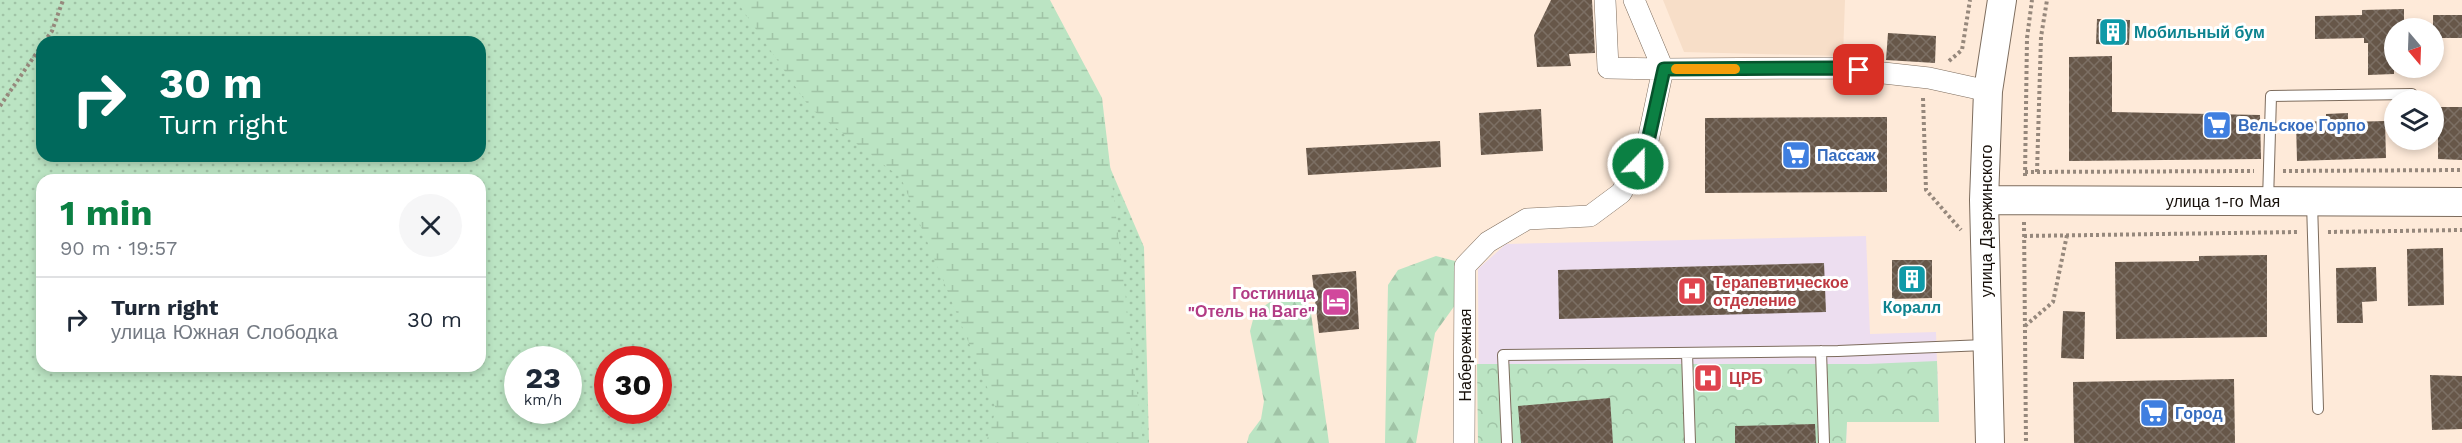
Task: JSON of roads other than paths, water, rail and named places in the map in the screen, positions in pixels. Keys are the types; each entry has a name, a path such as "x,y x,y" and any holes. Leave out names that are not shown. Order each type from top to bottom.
{"street":[{"path":"1605,0 1608,68 1838,68 1929,78 1988,91"},
{"path":"1634,0 1664,69"},
{"name":"улица Дзержинского","path":"1990,443 1984,200 1988,91 2002,0"},
{"name":"Набережная","path":"1464,443 1465,266 1488,242 1527,219 1590,216 1621,193 1646,150 1664,69"},
{"name":"улица 1-го Мая","path":"1984,200 2462,202"}],"lane":[{"path":"2268,202 2271,96 2384,94"},
{"path":"2312,202 2318,409"},
{"path":"1507,443 1503,355 1821,351 1987,345"},
{"path":"1821,351 1824,443"},
{"path":"1687,353 1690,443"}],"place":[{"name":"Мобильный бум","path":"2113,32"},
{"name":"Вельское Горпо","path":"2217,125"},
{"name":"Пассаж","path":"1796,155"},
{"name":"Коралл","path":"1912,279"},
{"name":"Терапевтическое отделение","path":"1692,291"},
{"name":"Гостиница \"Отель на Ваге\"","path":"1336,302"},
{"name":"ЦРБ","path":"1708,378"},
{"name":"Город","path":"2154,413"}]}
